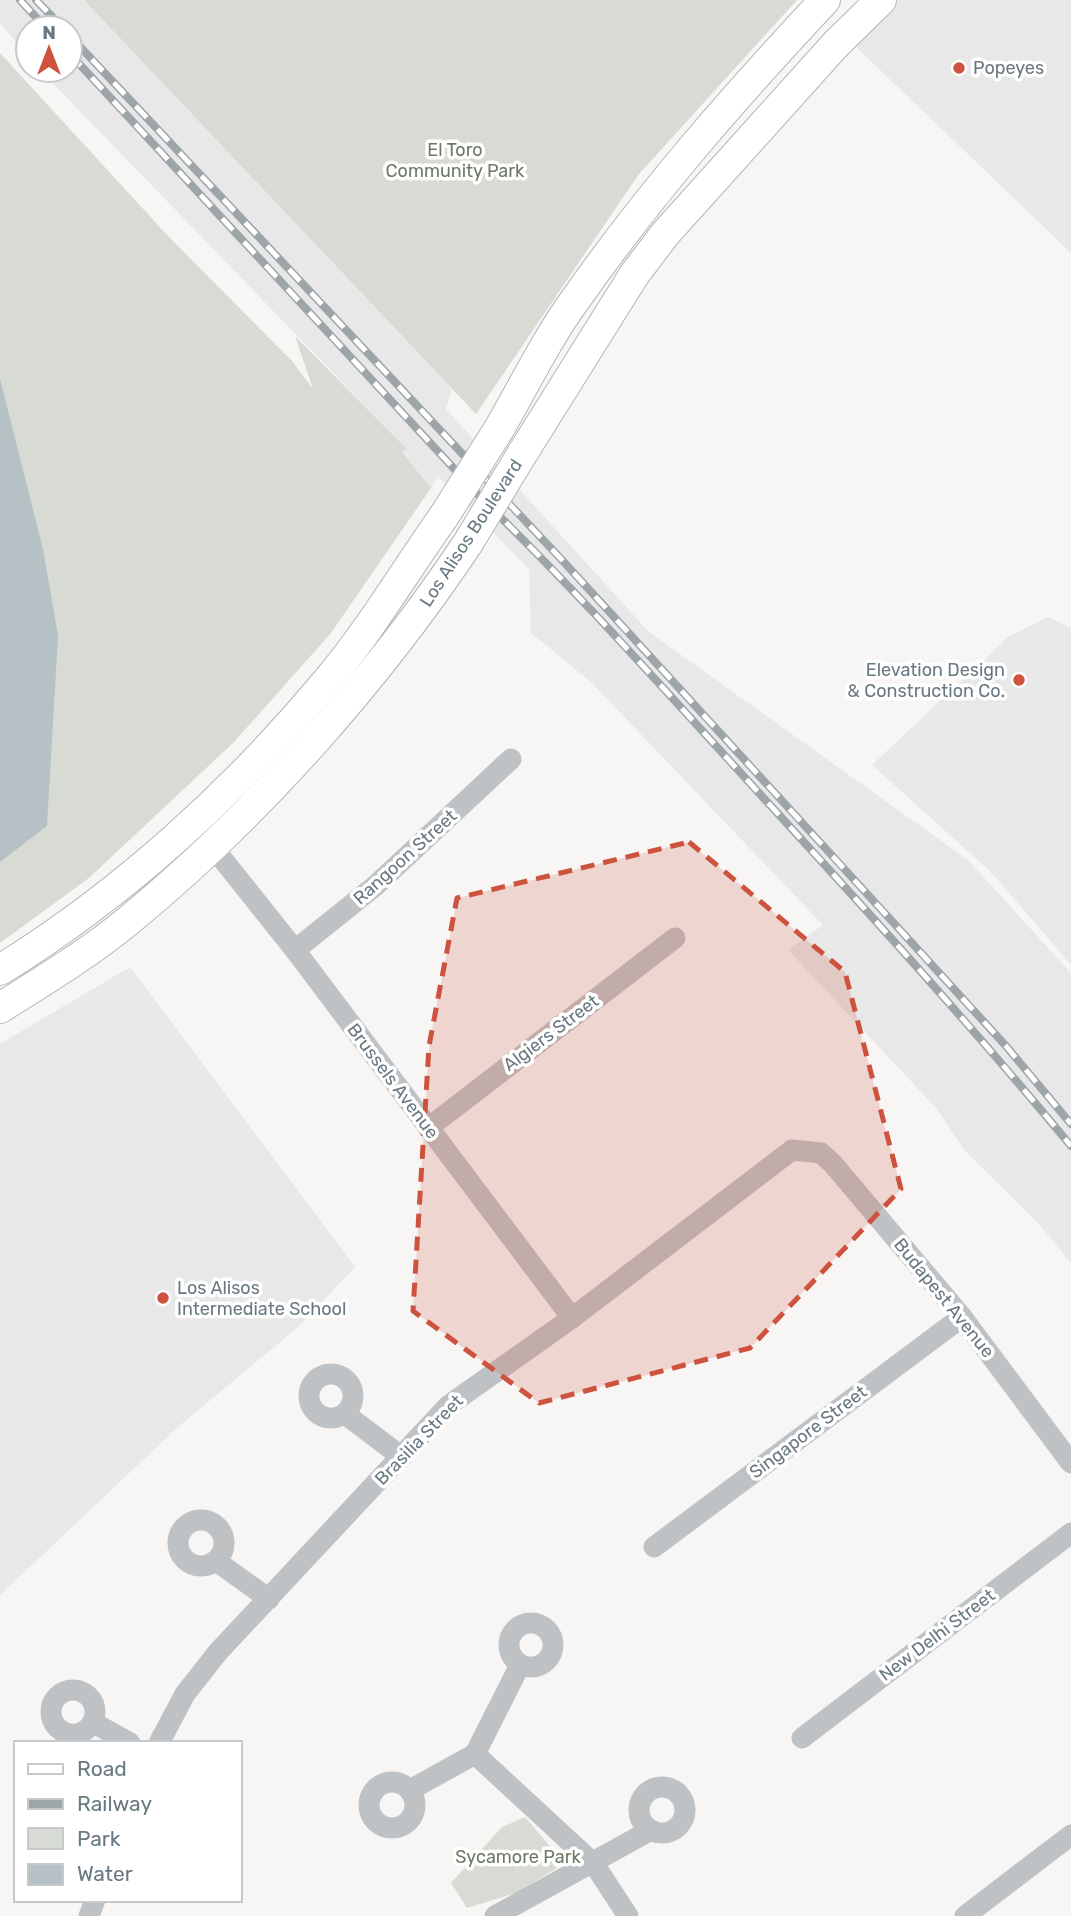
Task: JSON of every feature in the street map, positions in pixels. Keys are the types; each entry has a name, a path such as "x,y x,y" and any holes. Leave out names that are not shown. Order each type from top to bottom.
{"main road":[{"name":"Los Alisos Boulevard","path":"0,970 54,937 149,862 256,759 328,680 444,516 581,291 738,93 825,0"},
{"name":"Los Alisos Boulevard","path":"0,1008 126,923 212,846 343,710 426,604 468,543 548,408 634,275 665,234 836,44 881,0"}],"street":[{"name":"Rangoon Street","path":"295,950 375,886 511,759"},
{"name":"Brussels Avenue","path":"212,846 295,950 572,1318"},
{"name":"Algiers Street","path":"428,1128 675,939"},
{"name":"Brasilia Street","path":"160,1741 185,1694 218,1652 449,1405 572,1318 779,1158 792,1150 803,1149"},
{"name":"Budapest Avenue","path":"803,1149 821,1153 833,1164 962,1317 1071,1463"},
{"name":"Singapore Street","path":"654,1547 962,1317"},
{"path":"345,1414 402,1457"},
{"name":"New Delhi Street","path":"802,1738 1071,1533"},
{"path":"216,1561 269,1599"},
{"path":"410,1790 475,1754 520,1665"},
{"path":"94,1723 127,1741"},
{"path":"475,1754 594,1864 628,1916"},
{"path":"495,1916 594,1864 651,1830"},
{"path":"965,1916 1071,1835"}],"highlighted area":[{"path":"689,842 845,972 901,1189 750,1348 539,1403 413,1311 429,1046 457,898"}],"shaded area":[{"path":"0,0 84,0 452,389 446,409 649,632 968,860 1071,973 1071,1263 1039,1224 965,1151 937,1109 788,950 823,925 591,682 531,633 529,569 438,476 431,488 402,450 406,448 54,84 84,84 84,14 14,14 14,40 0,23"},
{"path":"892,0 1071,0 1071,253 851,42"},
{"path":"1048,617 1071,628 1071,965 991,872 872,765 1008,637"},
{"name":"Los Alisos Intermediate School","path":"130,967 355,1267 297,1328 178,1427 0,1595 0,1044"}],"green space":[{"name":"El Toro Community Park","path":"84,0 797,0 639,174 476,414"},
{"path":"0,53 14,68 14,84 28,84 169,237 292,361 313,389 295,336 407,449 402,451 431,488 331,633 233,743 89,878 0,943"},
{"name":"Sycamore Park","path":"525,1817 554,1851 554,1866 557,1868 516,1893 467,1908 451,1883 502,1827"}],"water":[{"path":"0,379 43,549 58,636 47,826 0,862"}],"railway":[{"path":"20,0 33,14"},
{"path":"36,0 50,14"},
{"path":"84,51 562,560 1006,1046 1071,1124"},
{"path":"84,69 483,500 650,674 912,961 1071,1146"}],"place":[{"name":"Popeyes","path":"959,68"},
{"name":"Elevation Design & Construction Co.","path":"1019,680"},
{"name":"Los Alisos Intermediate School","path":"163,1298"}]}
